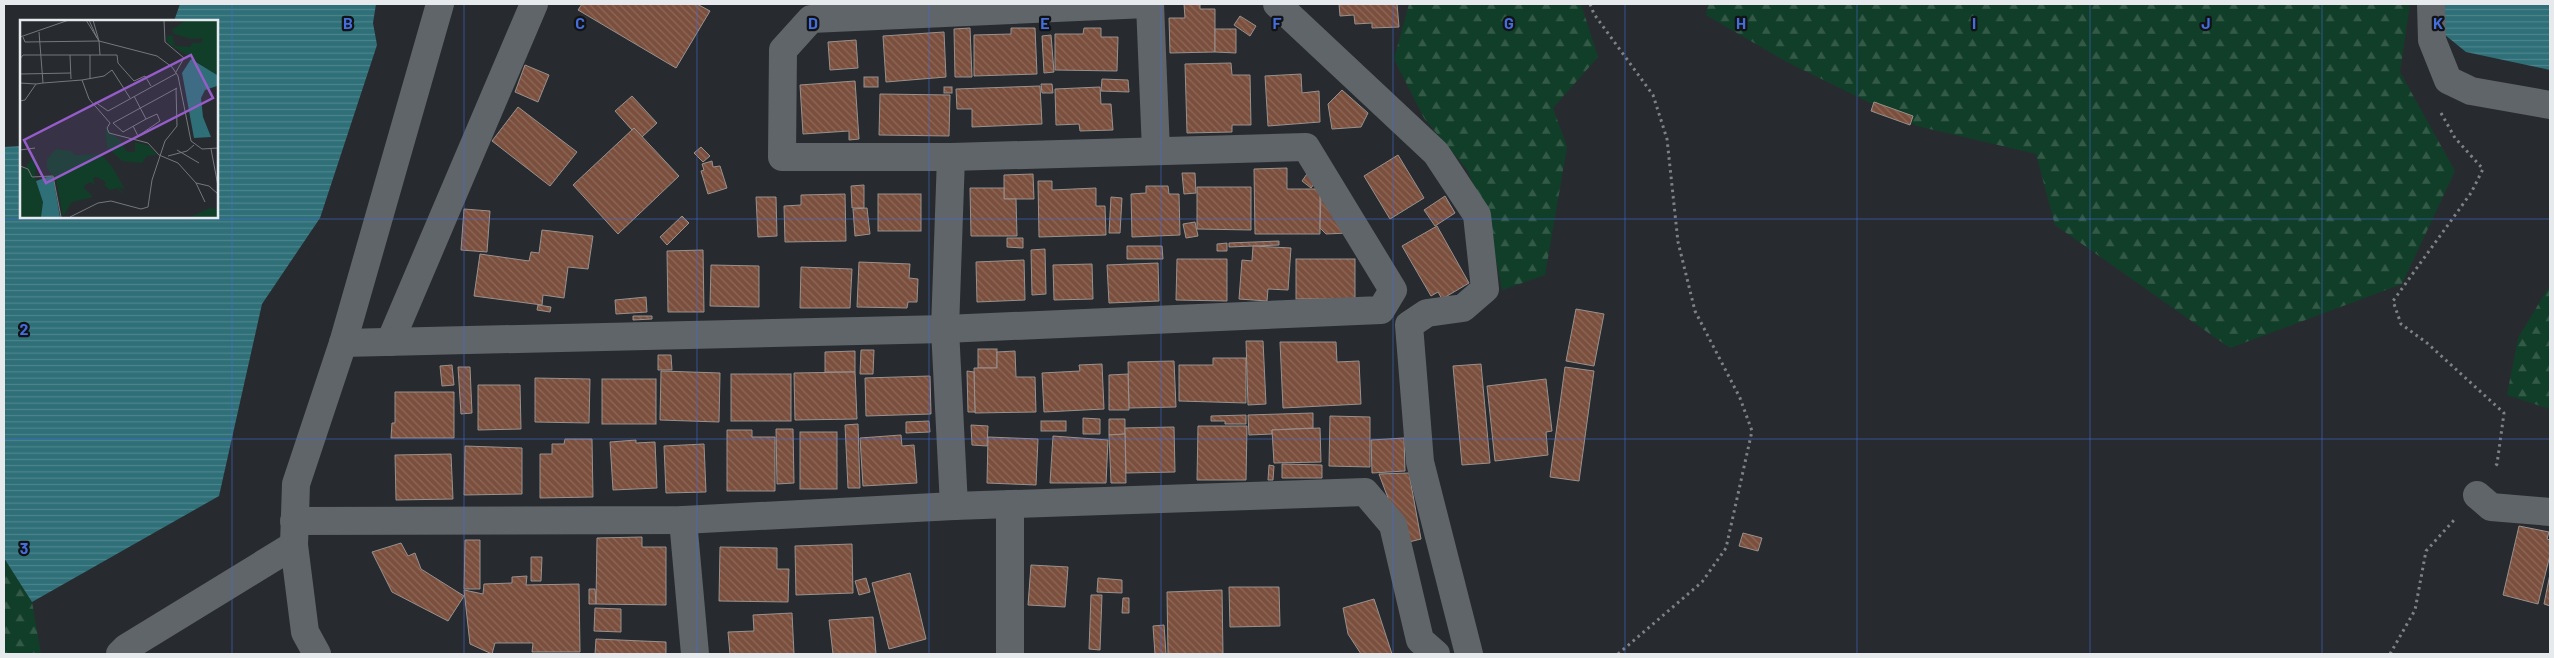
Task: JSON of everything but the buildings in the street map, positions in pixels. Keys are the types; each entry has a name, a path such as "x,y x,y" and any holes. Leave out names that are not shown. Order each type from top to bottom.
{"street":[{"path":"317,654 306,632 294,533 296,484 343,343 440,4"},
{"path":"390,342 534,4"},
{"path":"1156,150 1149,4 811,19 783,50 782,157 951,157 1306,147 1393,290 1381,310"},
{"path":"1277,4 1436,153 1477,215 1485,289 1463,308 1427,313 1409,325"},
{"path":"2431,4 2432,40 2448,80 2471,91 2550,105"},
{"path":"951,157 945,330 954,506"},
{"path":"343,343 945,330 1381,310 1409,325"},
{"path":"1409,325 1420,462 1469,654"},
{"path":"120,654 126,648 294,533 683,520 954,506 1365,492 1393,525 1420,640 1436,654"},
{"path":"2477,495 2491,507 2550,512"},
{"path":"1010,504 1010,654"},
{"path":"683,520 695,654"}],"path":[{"path":"1590,4 1594,14 1653,95 1667,139 1678,242 1695,311 1740,398 1752,431 1726,548 1702,582 1618,654"},
{"path":"2390,654 2415,610 2426,551 2477,495 2497,464 2504,413 2427,343 2401,324 2394,301 2471,193 2483,168 2455,138 2438,108 2452,82"}],"green space":[{"path":"1409,4 1581,4 1598,57 1553,108 1567,147 1545,275 1502,290 1490,229 1468,171 1424,118 1394,59"},
{"path":"1708,4 2410,4 2400,72 2455,171 2402,284 2230,348 2055,225 2036,154 1917,126 1787,62 1706,15"},
{"path":"2550,285 2550,409 2507,395 2518,338"},
{"path":"4,558 32,602 41,654 4,654"}],"water":[{"path":"180,4 376,4 373,23 377,45 320,218 262,304 219,496 32,602 4,558 4,147 20,146 20,218 218,218 218,20 174,20"},
{"path":"2441,4 2550,4 2550,70 2466,52 2434,26"}]}
